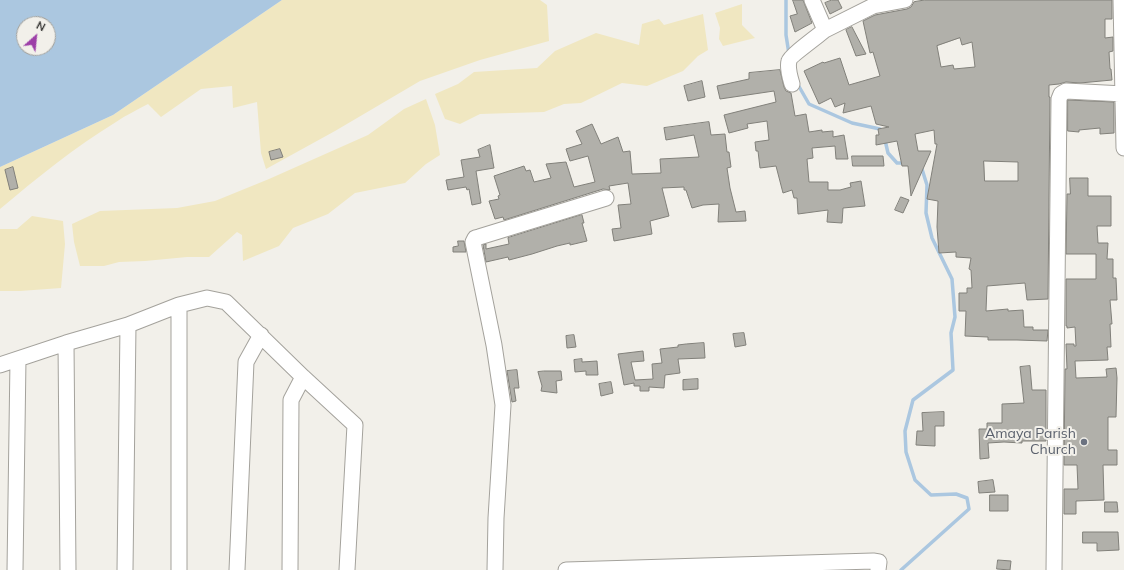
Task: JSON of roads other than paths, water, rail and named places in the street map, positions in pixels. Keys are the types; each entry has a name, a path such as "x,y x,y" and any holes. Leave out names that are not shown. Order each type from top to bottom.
{"street":[{"path":"812,0 825,30"},
{"path":"792,84 789,72 791,58 825,30 873,6 905,0"},
{"path":"1121,0 1124,148"},
{"path":"1054,570 1059,99 1061,94 1066,91 1124,94"},
{"path":"495,570 496,518 503,404 494,345 473,242 475,238 479,236 606,198"},
{"path":"0,365 66,343 128,325 179,305 207,298 226,302 355,425 347,570"},
{"path":"179,305 179,570"},
{"path":"125,570 128,325"},
{"path":"237,570 246,362 261,336"},
{"path":"66,343 68,570"},
{"path":"15,570 18,359"},
{"path":"290,570 291,400 303,377"},
{"path":"566,570 766,567 873,561 879,562 878,570"}],"water":[{"path":"0,0 282,0 113,115 0,167"}],"waterway":[{"path":"786,0 786,35 789,54"},
{"path":"797,83 809,104 852,123 880,129 882,132"},
{"path":"885,140 888,153 897,163 905,163"},
{"path":"901,570 969,509 967,498 956,494 931,495 915,480 906,452 905,431 913,400 953,370 951,333 955,317 952,279 932,238 926,213 927,185 921,166"}],"place":[{"name":"Amaya Parish Church","path":"1084,442"}]}
